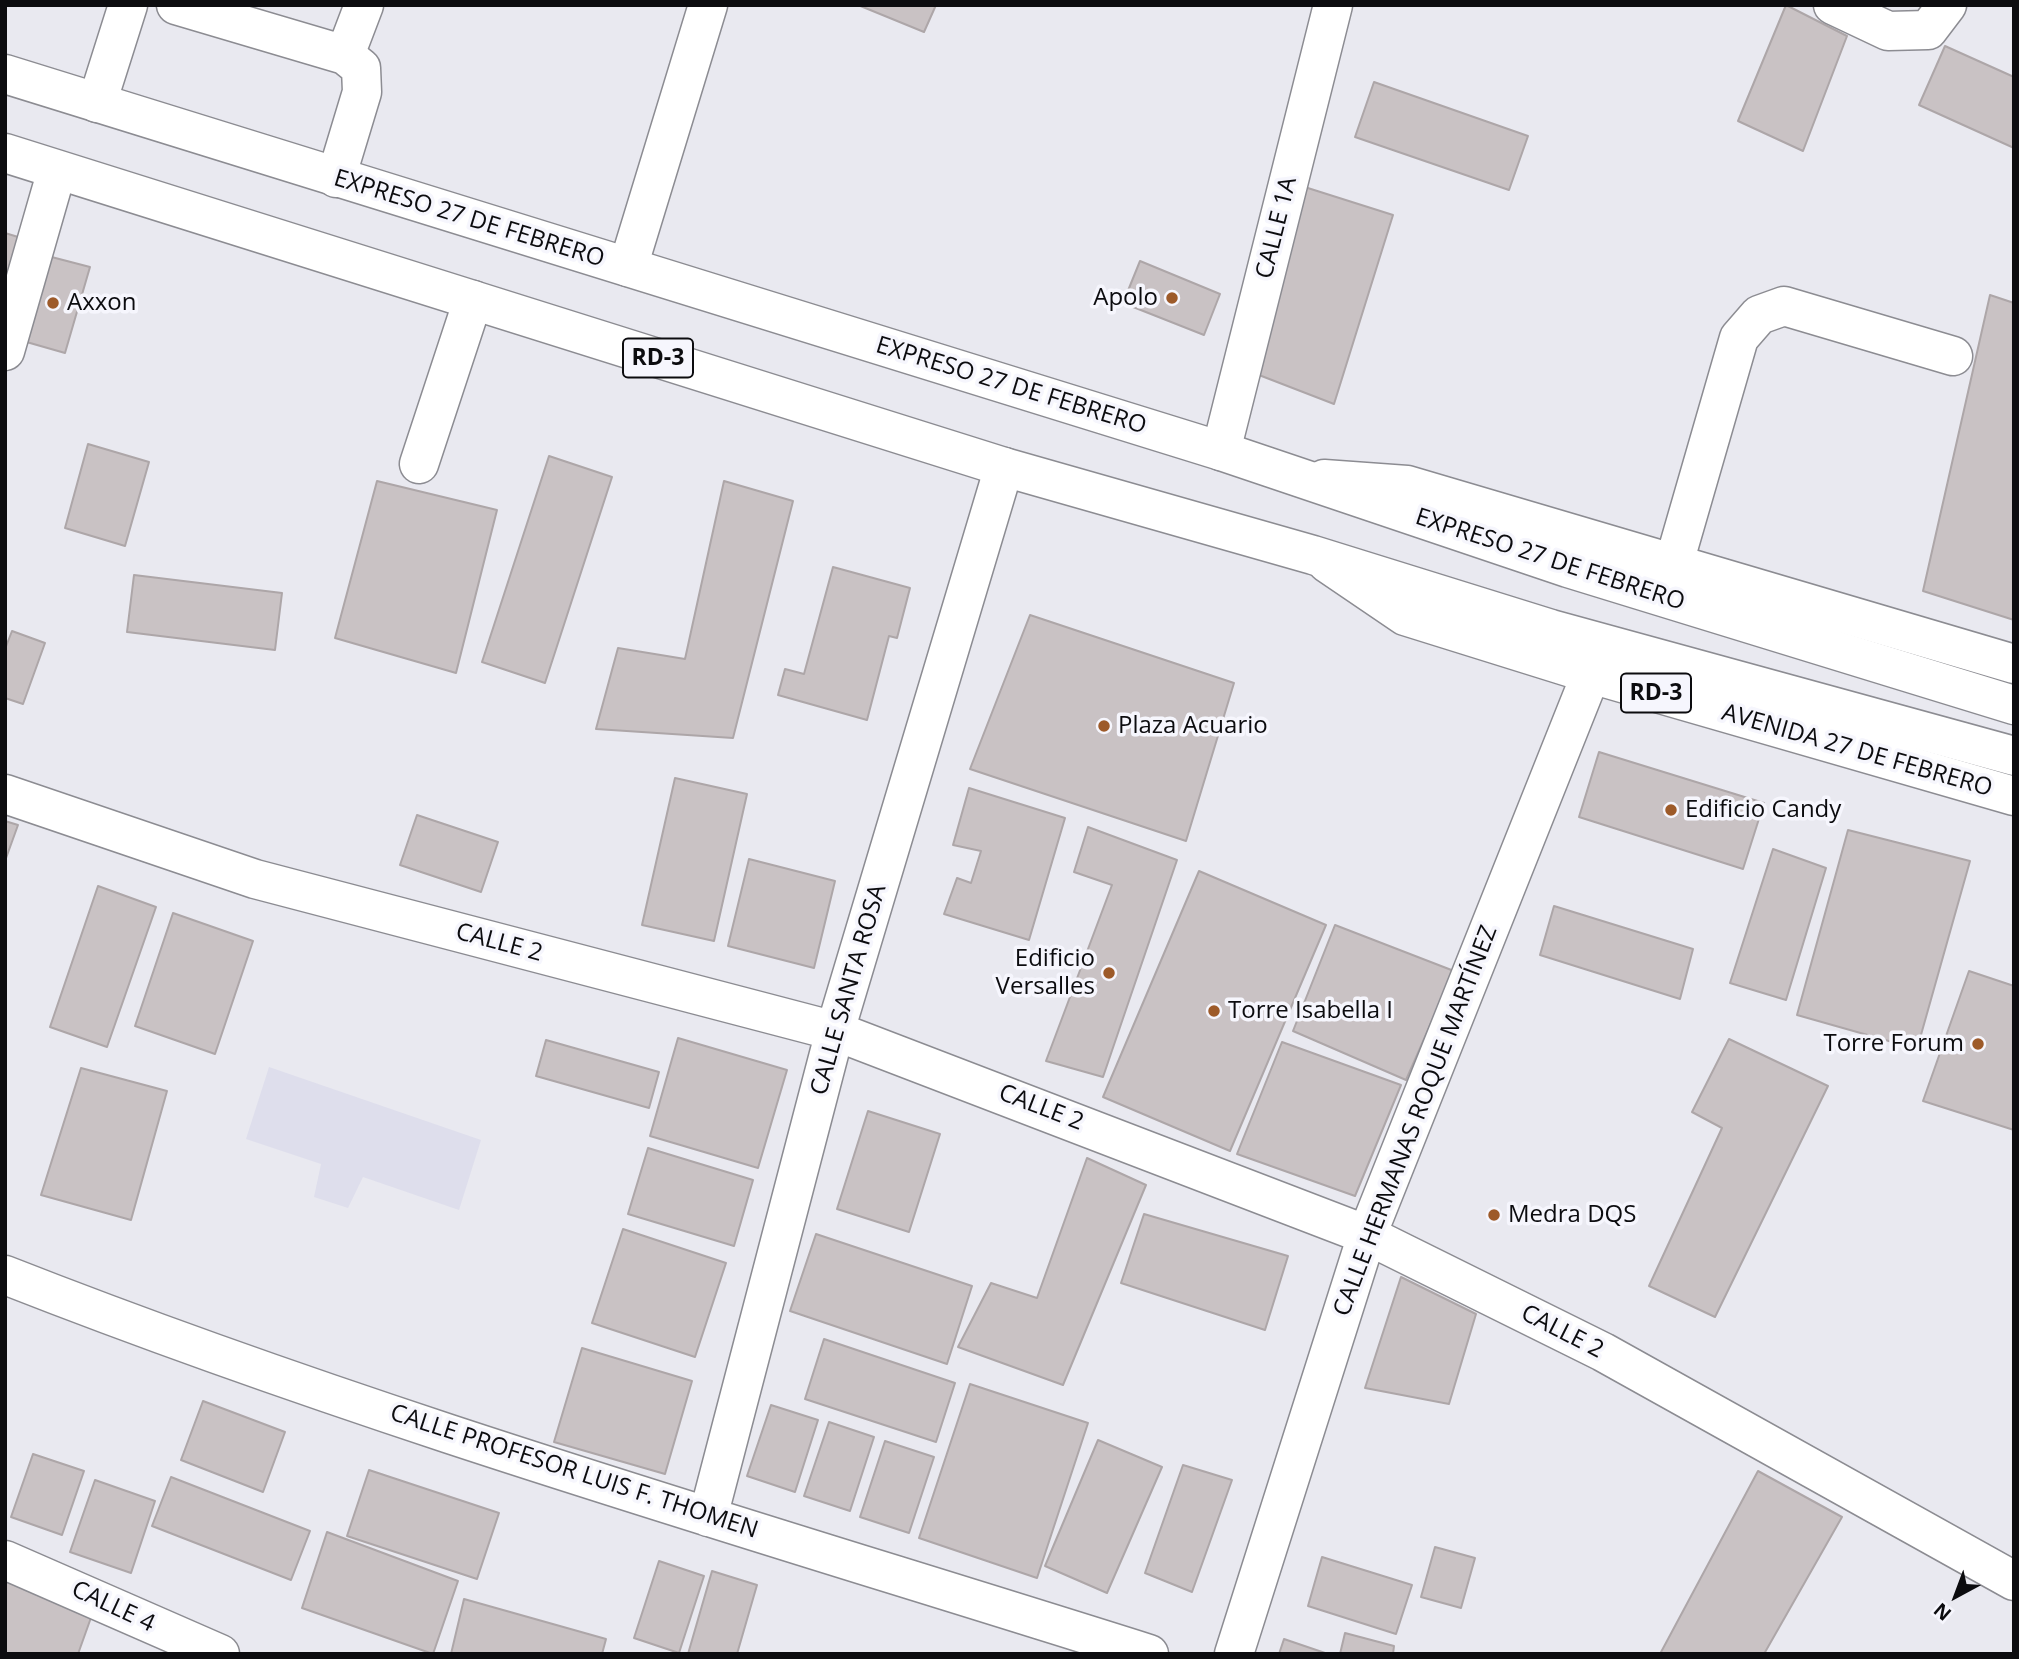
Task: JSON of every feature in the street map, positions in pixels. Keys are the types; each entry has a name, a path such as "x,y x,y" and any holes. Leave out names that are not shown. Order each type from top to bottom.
{"main road":[{"path":"97,103 128,5"},
{"path":"176,5 345,55 361,68 362,92 335,178"},
{"path":"345,55 364,5"},
{"path":"628,267 708,5"},
{"name":"CALLE 1A","path":"1221,451 1333,5"},
{"path":"1833,5 1888,31 1928,30 1947,5"},
{"name":"EXPRESO 27 DE FEBRERO","path":"5,74 1304,477 1568,568 2014,705"},
{"name":"RD-3","path":"5,153 1004,467 1313,555 1550,629 2014,756"},
{"path":"5,351 57,170"},
{"path":"419,464 472,300"},
{"path":"1674,563 1739,338 1759,315 1784,306 1953,356"},
{"name":"CALLE SANTA ROSA","path":"708,1517 835,1031 1004,467"},
{"path":"1304,477 1407,485 2014,664"},
{"name":"AVENIDA 27 DE FEBRERO","path":"1313,555 1405,616 1591,674 2014,796"},
{"name":"CALLE HERMANAS ROQUE MARTÍNEZ","path":"1234,1654 1367,1235 1591,674"},
{"name":"CALLE 2","path":"5,794 255,878 835,1031 1367,1235 1602,1352 2014,1581"},
{"name":"CALLE PROFESOR LUIS F. THOMEN","path":"5,1275 138,1326 487,1449 1149,1654"},
{"name":"CALLE 4","path":"5,1560 220,1654"}],"shaded area":[{"path":"269,1067 481,1140 459,1210 363,1177 348,1208 314,1197 321,1164 246,1139"}],"building":[{"path":"858,5 936,5 924,32"},
{"path":"1786,5 1847,36 1803,151 1738,121"},
{"path":"1945,46 2014,77 2014,148 1919,105"},
{"path":"1374,82 1528,136 1509,190 1355,137"},
{"path":"1292,183 1393,215 1334,404 1246,370"},
{"name":"Axxon","path":"5,233 28,240 5,316"},
{"name":"Axxon","path":"40,254 90,267 65,353 16,339"},
{"name":"Apolo","path":"1140,261 1220,294 1204,335 1123,303"},
{"path":"1990,295 2014,303 2014,620 1923,591"},
{"path":"88,444 149,462 125,546 65,528"},
{"path":"549,456 612,477 545,683 482,662"},
{"path":"377,481 497,510 456,673 335,638"},
{"path":"724,481 793,501 733,738 596,729 618,648 685,659"},
{"path":"833,567 910,588 897,638 889,636 867,720 778,695 785,669 804,674"},
{"path":"134,575 282,593 275,650 127,632"},
{"name":"Plaza Acuario","path":"1030,615 1234,683 1186,841 970,769"},
{"path":"12,631 45,643 23,704 5,698 5,649"},
{"name":"Edificio Candy","path":"1599,752 1764,803 1743,869 1579,817"},
{"path":"675,778 747,794 714,941 642,925"},
{"path":"969,788 1065,818 1029,940 944,914 957,878 971,883 981,851 953,845"},
{"path":"417,815 498,842 481,892 400,865"},
{"path":"5,821 18,825 5,861"},
{"name":"Edificio Versalles","path":"1088,827 1177,860 1103,1077 1046,1061 1112,885 1074,872"},
{"path":"1848,830 1970,861 1917,1049 1797,1015"},
{"path":"1773,849 1826,868 1786,1000 1730,983"},
{"path":"749,859 835,881 814,968 728,946"},
{"name":"Torre Isabella I","path":"1199,871 1326,925 1230,1151 1103,1097"},
{"path":"98,886 156,907 107,1047 50,1027"},
{"path":"1554,906 1693,949 1680,999 1540,955"},
{"path":"173,913 253,941 215,1054 135,1026"},
{"path":"1335,925 1454,971 1406,1080 1293,1031"},
{"name":"Torre Forum","path":"1969,971 2014,986 2014,1130 1923,1101"},
{"path":"678,1038 787,1070 758,1168 650,1136"},
{"path":"1729,1039 1828,1086 1715,1317 1649,1286 1722,1128 1692,1112"},
{"path":"546,1040 659,1072 649,1108 536,1076"},
{"path":"1282,1042 1401,1085 1355,1196 1237,1154"},
{"path":"81,1068 167,1091 131,1220 41,1195"},
{"path":"868,1111 940,1134 909,1232 837,1209"},
{"path":"648,1148 753,1180 734,1246 628,1214"},
{"path":"1087,1158 1146,1185 1063,1385 958,1347 991,1283 1037,1298"},
{"path":"1144,1214 1288,1256 1265,1330 1121,1283"},
{"path":"623,1229 726,1263 695,1357 592,1323"},
{"path":"816,1234 972,1286 947,1364 790,1311"},
{"path":"1401,1277 1476,1314 1449,1404 1365,1388"},
{"path":"824,1339 955,1383 936,1442 805,1399"},
{"path":"582,1348 692,1381 665,1474 554,1442"},
{"path":"970,1384 1088,1423 1037,1578 919,1538"},
{"path":"203,1401 285,1432 263,1492 181,1460"},
{"path":"771,1405 818,1420 795,1492 747,1476"},
{"path":"829,1422 874,1437 850,1511 804,1496"},
{"path":"1098,1440 1162,1467 1107,1593 1045,1566"},
{"path":"885,1441 934,1457 909,1533 860,1517"},
{"path":"33,1454 84,1471 62,1535 11,1517"},
{"path":"1183,1465 1232,1480 1192,1592 1145,1573"},
{"path":"369,1470 499,1513 477,1579 347,1536"},
{"path":"1758,1471 1842,1517 1764,1654 1660,1654"},
{"path":"171,1477 310,1531 291,1580 152,1526"},
{"path":"95,1480 155,1501 131,1573 70,1552"},
{"path":"327,1532 458,1581 433,1654 302,1608"},
{"path":"1435,1547 1475,1558 1461,1608 1421,1597"},
{"path":"1322,1557 1412,1585 1396,1634 1308,1606"},
{"path":"659,1561 704,1576 679,1653 634,1638"},
{"path":"712,1571 757,1585 737,1654 688,1654"},
{"path":"5,1576 93,1612 78,1654 5,1654"},
{"path":"464,1599 606,1639 602,1654 451,1654"},
{"path":"1345,1633 1394,1646 1393,1654 1340,1654"},
{"path":"1284,1639 1328,1654 1279,1654"}],"place":[{"name":"Apolo","path":"1172,298"},
{"name":"Axxon","path":"53,303"},
{"name":"Plaza Acuario","path":"1104,726"},
{"name":"Edificio Candy","path":"1671,810"},
{"name":"Edificio Versalles","path":"1109,973"},
{"name":"Torre Isabella I","path":"1214,1011"},
{"name":"Torre Forum","path":"1978,1044"},
{"name":"Medra DQS","path":"1494,1215"}]}
